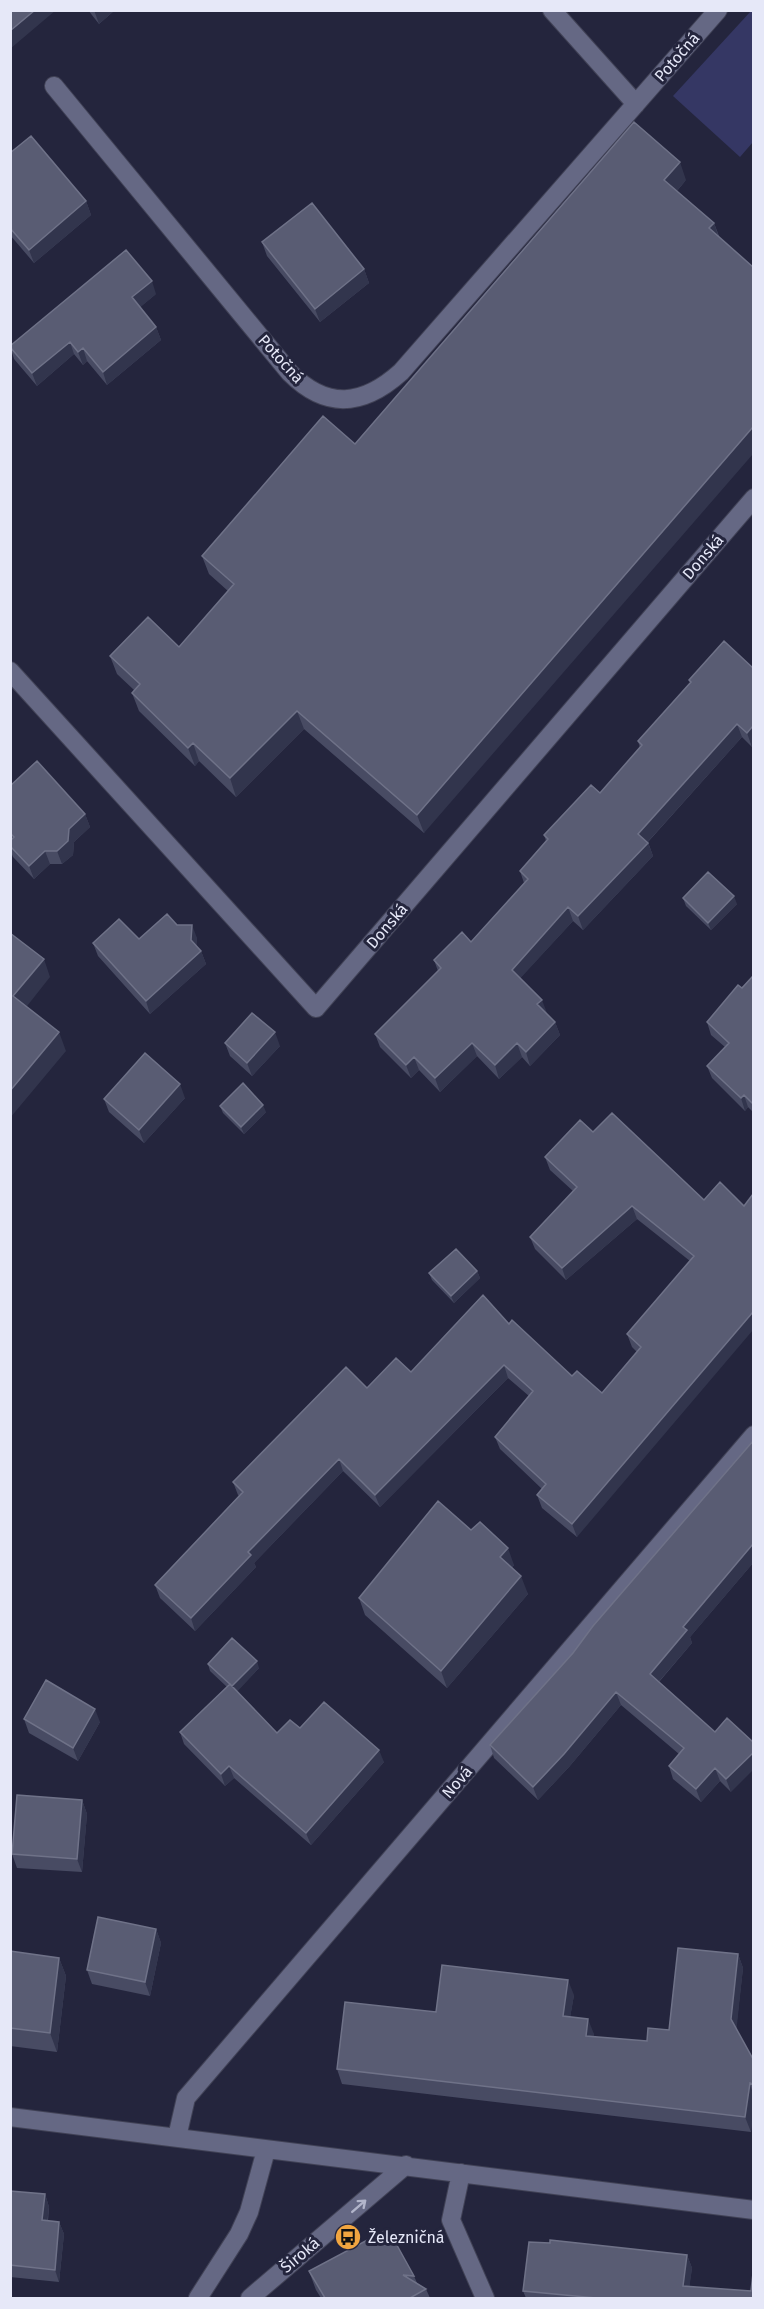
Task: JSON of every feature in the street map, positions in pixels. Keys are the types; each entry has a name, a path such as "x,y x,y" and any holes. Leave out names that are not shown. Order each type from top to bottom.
{"street":[{"path":"552,10 636,104"},
{"name":"Potočná","path":"54,86 290,373 301,384 318,394 336,399 353,399 370,395 384,388 401,372 718,10"},
{"name":"Donská","path":"10,671 316,1008 753,498"},
{"name":"Nová","path":"177,2136 186,2098 753,1435"},
{"path":"10,2117 177,2136 266,2150 406,2165 753,2211"},
{"path":"198,2298 234,2243 249,2212 266,2150"},
{"name":"Široká","path":"250,2298 406,2165"},
{"path":"461,2173 451,2220 485,2298"}],"shaded area":[{"path":"751,11 754,11 753,142 740,157 673,96"}],"building":[{"path":"10,10 35,10 10,31"},
{"path":"634,122 680,162 664,180 714,223 709,228 753,267 753,427 417,815 297,711 230,778 193,743 188,748 132,693 140,684 110,656 148,617 179,647 234,584 202,556 323,416 355,444"},
{"path":"31,136 86,201 29,250 10,228 10,153"},
{"path":"312,203 364,269 315,309 262,242"},
{"path":"126,250 152,281 132,297 156,327 103,372 83,348 78,352 70,342 32,373 10,346"},
{"path":"724,641 753,668 753,726 747,733 737,724 638,834 648,843 578,916 568,907 512,970 542,1000 537,1004 555,1022 526,1052 517,1043 495,1065 472,1043 435,1078 414,1057 406,1065 375,1034 441,968 434,960 462,932 471,942 528,879 520,871 548,839 544,835 591,785 600,793 642,745 638,741"},
{"path":"37,761 85,814 69,829 68,841 57,851 45,851 29,866 10,846 10,841 14,837 10,833 10,786"},
{"path":"708,872 734,896 708,923 683,898"},
{"path":"167,914 177,925 192,925 191,940 201,951 146,1001 93,943 119,919 139,939"},
{"path":"10,933 44,959 13,996 59,1032 10,1091"},
{"path":"753,976 753,1104 744,1095 741,1098 707,1066 729,1043 707,1022 738,985 742,988"},
{"path":"252,1013 275,1032 247,1063 225,1043"},
{"path":"145,1053 180,1084 139,1130 104,1099"},
{"path":"243,1083 263,1105 241,1127 220,1106"},
{"path":"612,1113 704,1200 720,1182 744,1206 753,1194 753,1312 572,1524 537,1495 546,1484 495,1437 533,1391 504,1365 375,1495 339,1459 248,1552 251,1555 191,1618 155,1585 243,1492 233,1482 346,1367 367,1388 396,1358 411,1372 483,1295 509,1324 512,1320 572,1376 577,1371 602,1393 641,1347 627,1334 694,1256 632,1206 562,1268 530,1237 577,1187 545,1157 580,1120 593,1132"},
{"path":"456,1249 477,1271 451,1296 429,1273"},
{"path":"753,1441 753,1544 683,1627 687,1630 650,1674 715,1732 727,1718 753,1742 753,1753 726,1779 715,1768 696,1789 669,1766 684,1748 616,1692 533,1787 490,1745 573,1653 593,1626"},
{"path":"438,1501 471,1530 480,1522 508,1548 500,1557 521,1576 441,1671 359,1598"},
{"path":"232,1638 257,1661 232,1686 208,1664"},
{"path":"46,1680 95,1709 73,1748 24,1719"},
{"path":"230,1684 277,1733 290,1720 300,1728 324,1702 379,1750 306,1833 229,1766 221,1774 180,1732"},
{"path":"17,1795 82,1800 77,1859 12,1854"},
{"path":"98,1917 156,1929 145,1982 87,1970"},
{"path":"678,1948 738,1954 731,2019 753,2059 753,2084 750,2083 745,2117 337,2069 345,2002 436,2012 442,1965 568,1980 563,2016 588,2019 586,2036 647,2041 648,2028 669,2030"},
{"path":"10,1951 59,1958 50,2033 10,2028"},
{"path":"10,2191 45,2194 42,2220 59,2222 55,2270 10,2265"},
{"path":"388,2229 414,2276 403,2275 426,2289 410,2298 325,2298 309,2271"},
{"path":"550,2240 687,2255 683,2286 751,2291 753,2273 753,2298 596,2298 523,2291 529,2242 550,2243"}],"place":[{"name":"Železničná","path":"348,2237"}]}
